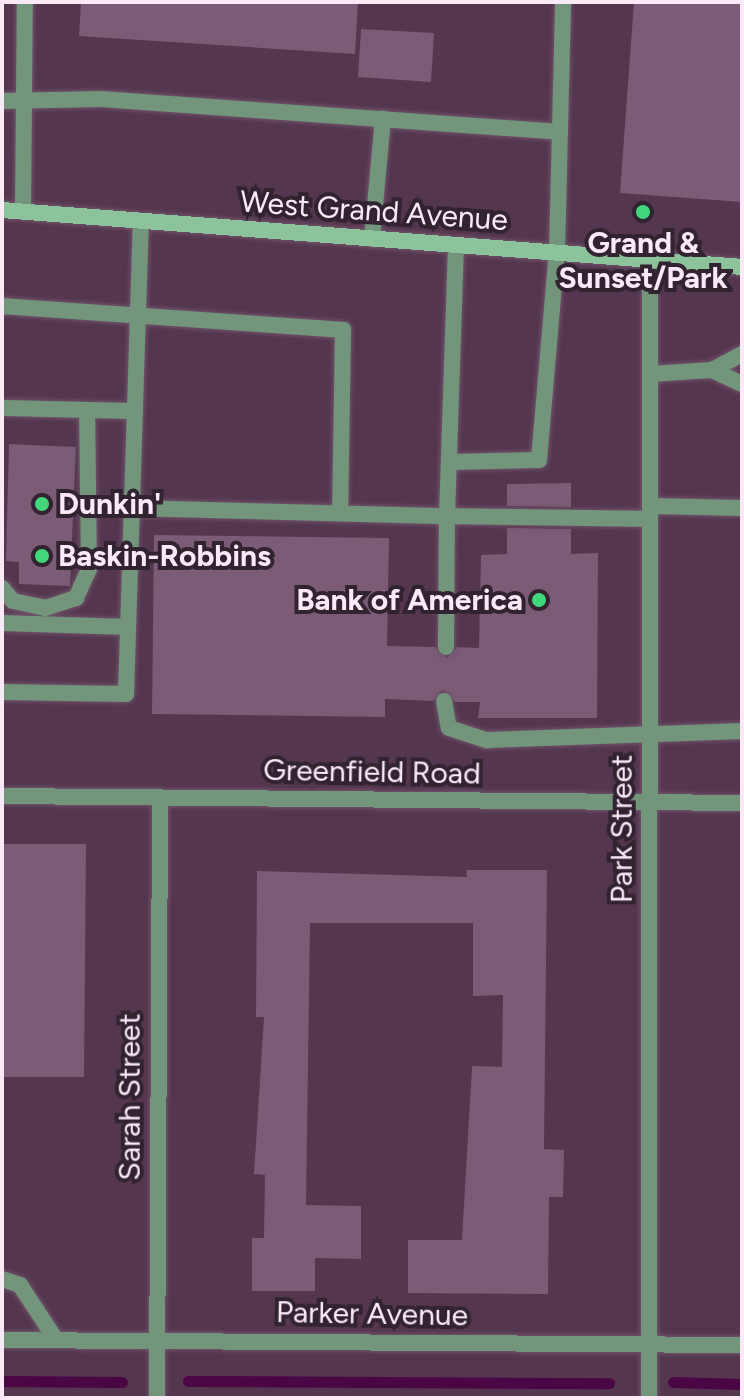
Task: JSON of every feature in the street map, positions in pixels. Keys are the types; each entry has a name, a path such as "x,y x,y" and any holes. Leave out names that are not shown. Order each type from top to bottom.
{"main road":[{"name":"West Grand Avenue","path":"2,210 742,267"}],"street":[{"path":"23,211 25,2"},
{"path":"449,462 539,460 557,252 563,2"},
{"path":"2,101 24,103 101,99 560,132"},
{"path":"372,239 383,119"},
{"path":"2,692 126,694 141,221"},
{"path":"446,647 456,245"},
{"name":"Park Street","path":"649,1398 650,260"},
{"path":"2,306 137,321 343,330 340,511"},
{"path":"650,374 712,370 742,354"},
{"path":"712,370 742,384"},
{"path":"2,408 135,411"},
{"path":"2,588 13,601 45,608 76,598 89,569 87,410"},
{"path":"132,508 447,516 650,513 742,508"},
{"path":"2,623 128,627"},
{"path":"444,701 449,728 487,740 650,737 742,731"},
{"name":"Greenfield Road","path":"2,796 742,803"},
{"name":"Sarah Street","path":"157,1398 160,797"},
{"path":"2,1279 20,1285 56,1340"},
{"name":"Parker Avenue","path":"2,1340 742,1345"}],"building":[{"path":"81,2 358,2 355,54 79,36"},
{"path":"634,2 742,2 742,202 620,193"},
{"path":"361,29 434,33 431,82 358,77"},
{"name":"Dunkin'","path":"9,444 76,447 70,586 19,584 19,562 6,561"},
{"path":"571,483 571,507 507,506 507,484"},
{"path":"507,528 571,529 571,554 598,553 597,718 478,718 480,702 455,702 443,690 433,701 385,699 385,717 152,714 154,535 389,538 387,646 435,647 447,658 457,647 479,648 481,555 507,554"},
{"path":"2,844 86,844 84,1077 2,1077"},
{"path":"466,870 547,870 544,1149 564,1150 563,1197 549,1197 548,1294 408,1293 408,1240 462,1240 472,1066 502,1067 503,995 473,996 473,923 310,923 306,1205 361,1206 361,1259 315,1258 315,1291 252,1291 252,1238 264,1238 265,1175 254,1174 264,1017 256,1017 257,871 467,877"}],"waterway":[{"path":"2,1381 122,1382"},
{"path":"188,1381 609,1383"},
{"path":"673,1382 742,1384"}],"place":[{"name":"Grand & Sunset/Park","path":"643,212"},
{"name":"Dunkin'","path":"42,504"},
{"name":"Baskin-Robbins","path":"42,556"},
{"name":"Bank of America","path":"539,600"}]}
